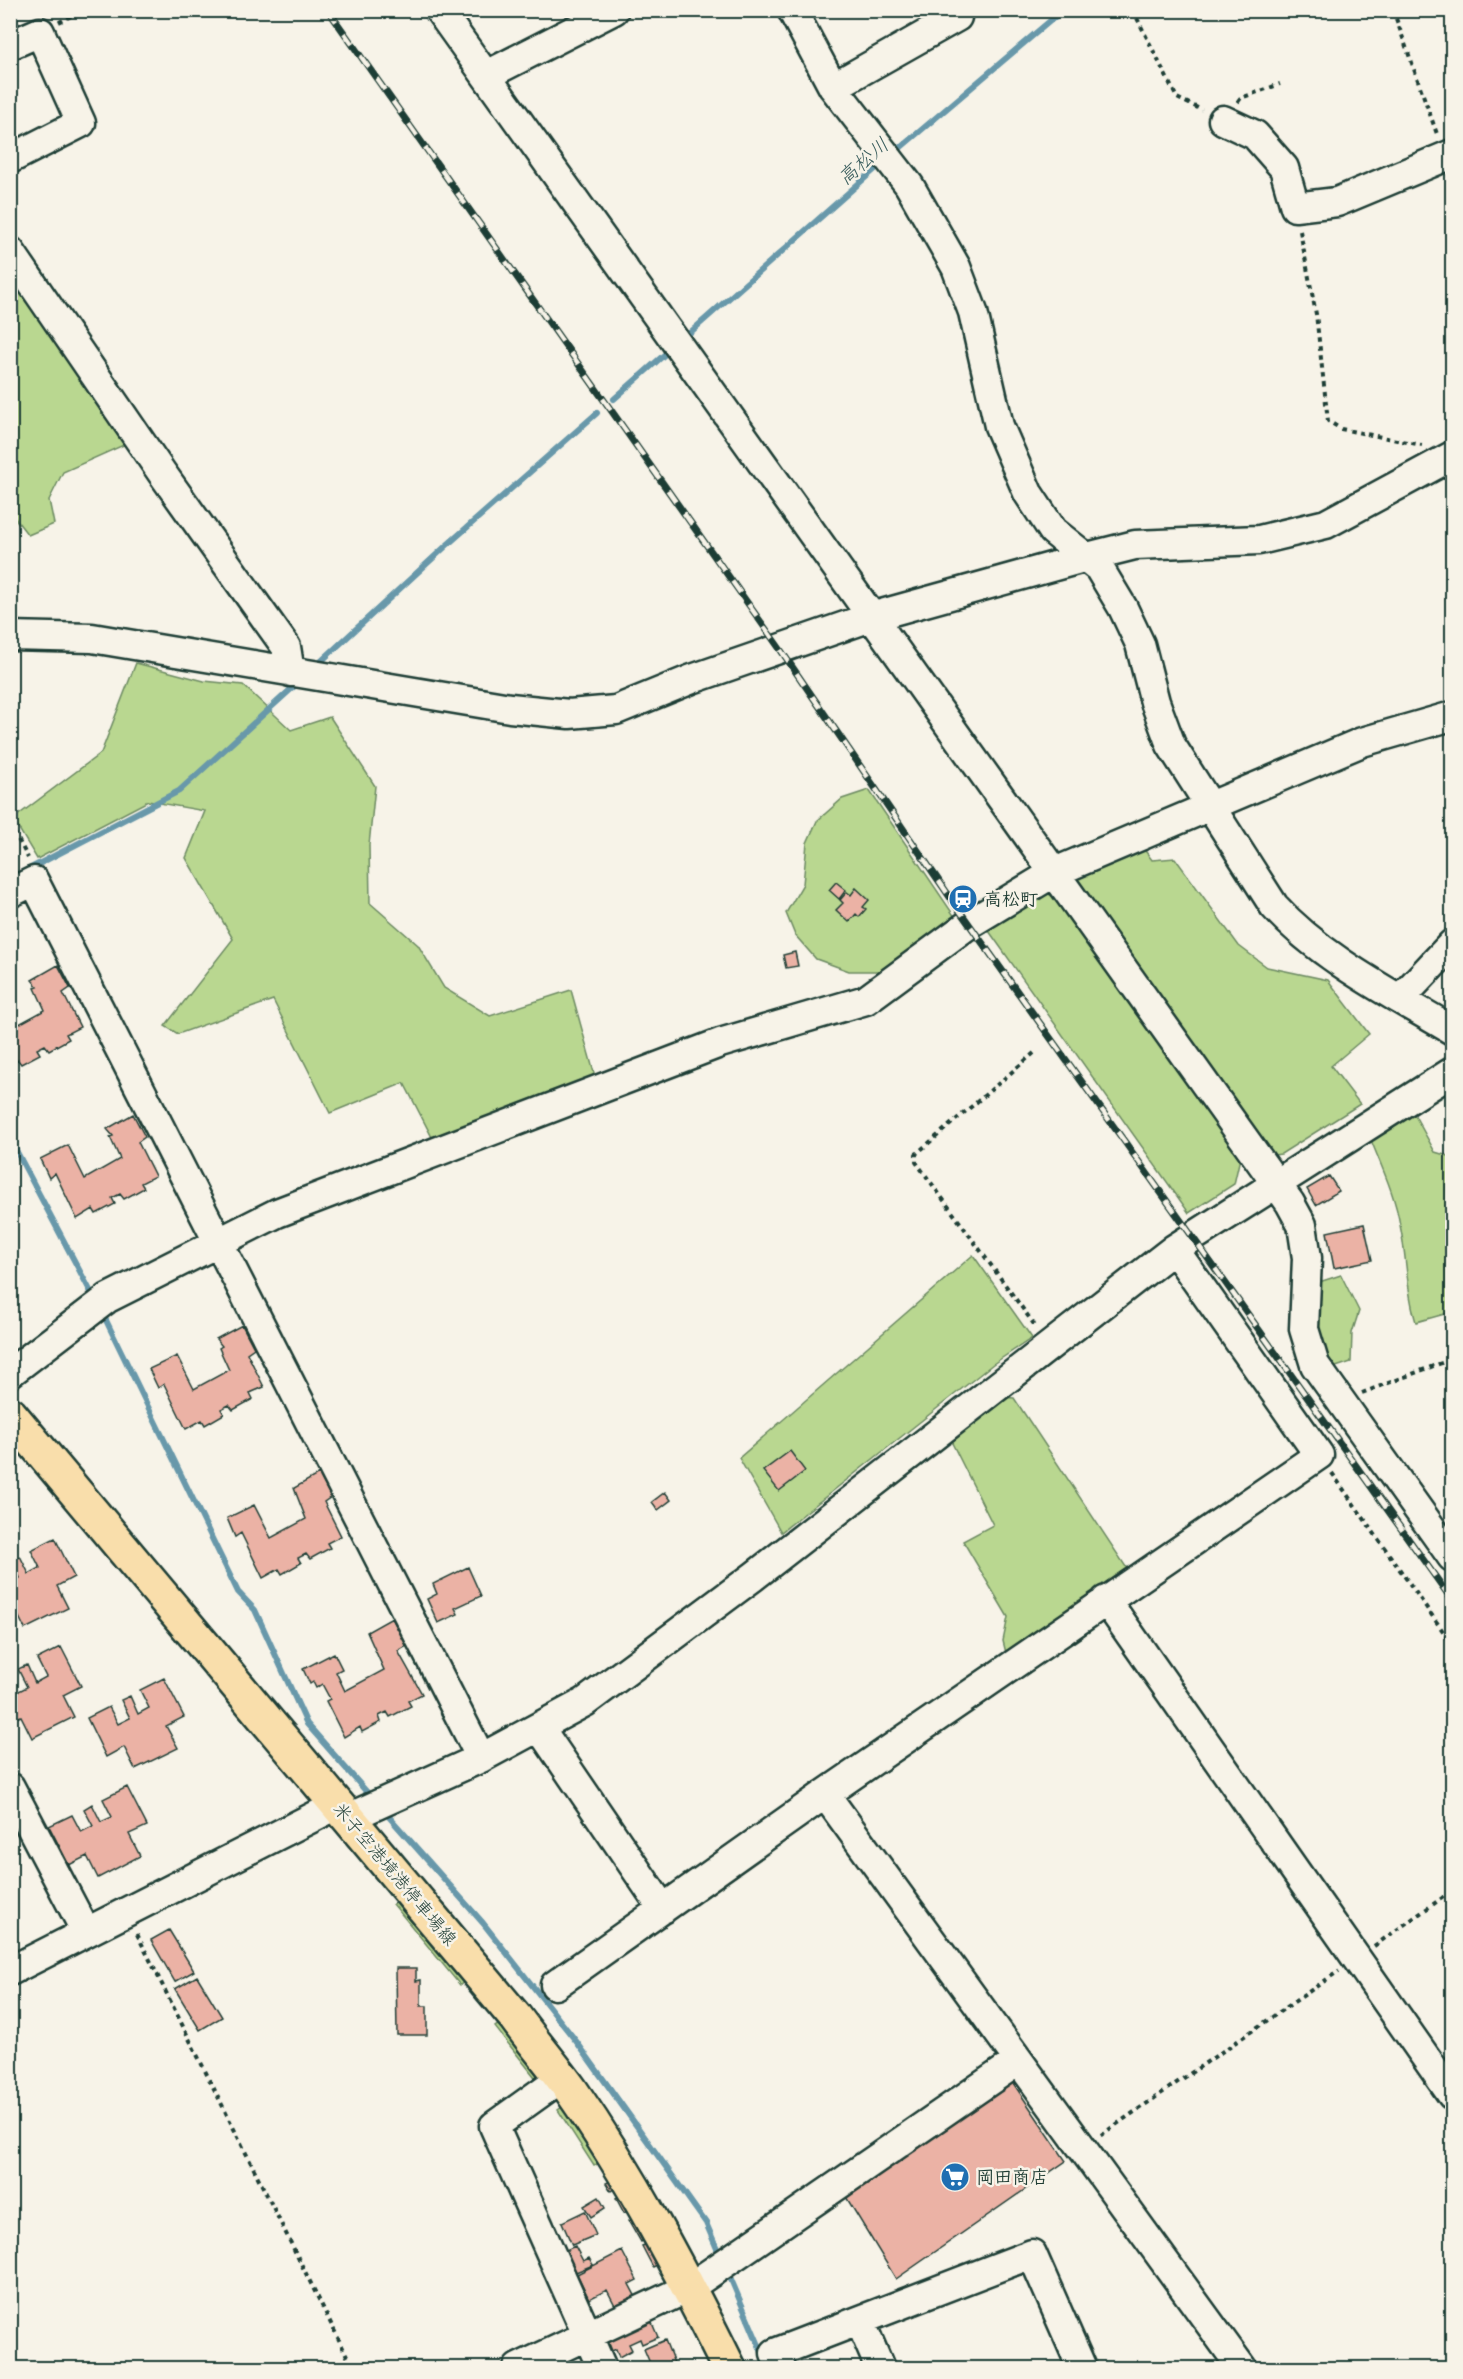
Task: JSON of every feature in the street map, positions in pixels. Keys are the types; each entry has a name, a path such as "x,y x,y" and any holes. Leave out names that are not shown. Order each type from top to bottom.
{"main road":[{"name":"米子空港境港停車場線","path":"10,1414 515,2018 561,2078 641,2200 690,2287 729,2368"}],"street":[{"path":"439,10 1276,1182 1302,1225 1307,1258 1304,1329 1315,1365 1452,1557"},
{"path":"487,75 614,10"},
{"path":"792,10 833,87 926,213 956,267 973,312 999,426 1028,493 1053,531 1087,556 1099,568 1123,608 1140,644 1155,702 1171,745 1274,906 1294,928 1400,999 1452,1030"},
{"path":"833,87 957,17 954,10"},
{"path":"10,45 40,32 81,123 10,159"},
{"path":"1223,120 1255,135 1284,168 1295,207 1336,202 1449,156"},
{"path":"10,251 162,473 286,647 290,672"},
{"path":"10,636 92,638 510,708 569,714 616,710 692,680 871,617 1087,556 1135,545 1259,540 1326,524 1452,456"},
{"path":"10,1373 108,1298 277,1213 366,1177 614,1086 720,1043 866,1000 969,924 1055,872 1362,742 1452,716"},
{"path":"10,893 34,881 220,1242 386,1576 482,1758"},
{"path":"1400,999 1452,944"},
{"path":"10,1971 86,1932 343,1811 482,1758 585,1702 625,1675 1174,1249 1452,1072"},
{"path":"555,1985 825,1794 1319,1455 1174,1249"},
{"path":"1106,1600 1452,2095"},
{"path":"539,1727 663,1909"},
{"path":"10,1787 20,1830 86,1932"},
{"path":"825,1794 1018,2061 1084,2147 1242,2368"},
{"path":"518,2368 690,2287 1018,2061"},
{"path":"561,2078 494,2126 602,2368"},
{"path":"778,2361 860,2320 1032,2254 1082,2368"},
{"path":"860,2320 880,2368"}],"path":[{"path":"1133,10 1177,98 1223,120 1241,98 1280,84"},
{"path":"1393,10 1449,156"},
{"path":"1295,207 1316,314 1328,421 1341,429 1442,450 1452,456"},
{"path":"10,824 30,861"},
{"path":"1034,1053 916,1154 916,1162 1049,1344"},
{"path":"1342,1403 1374,1387 1452,1359"},
{"path":"1319,1455 1452,1644"},
{"path":"1084,2147 1452,1891"},
{"path":"127,1913 353,2368"}],"green space":[{"path":"20,289 126,444 63,472 49,500 54,524 28,535 11,513 10,291"},
{"path":"136,663 204,681 243,685 291,730 330,717 375,786 369,845 370,903 418,945 444,988 490,1016 571,990 596,1080 435,1143 404,1083 330,1113 273,1000 178,1034 165,1026 233,939 186,858 205,811 148,801 37,859 13,819 101,753"},
{"path":"869,790 955,917 882,971 849,971 816,959 795,935 786,913 803,884 807,843 817,821 842,799"},
{"path":"1140,844 1152,860 1175,858 1239,946 1267,967 1328,980 1369,1034 1331,1066 1360,1104 1281,1154 1274,1155 1077,884 1084,865"},
{"path":"1041,889 1059,901 1240,1158 1234,1184 1189,1213 989,931 993,915"},
{"path":"1413,1112 1435,1152 1452,1157 1452,1312 1416,1322 1410,1298 1398,1214 1371,1140"},
{"path":"973,1255 1032,1338 993,1364 781,1532 739,1458"},
{"path":"1341,1275 1359,1311 1352,1333 1351,1362 1330,1369 1311,1331 1319,1282"},
{"path":"1000,1397 1014,1398 1132,1576 1008,1661 1003,1641 1008,1617 963,1541 993,1525 949,1437"},
{"path":"398,1901 464,1982 460,1985 393,1904"},
{"path":"499,2024 542,2079 538,2081 495,2027"},
{"path":"562,2107 599,2163 594,2166 558,2110"}],"building":[{"path":"836,882 846,890 839,899 829,890"},
{"path":"856,888 869,900 863,907 866,909 859,917 856,914 849,922 836,910 843,903 840,900 847,892 851,895"},
{"path":"960,891 969,904 965,907 956,894"},
{"path":"795,952 798,966 786,968 783,955"},
{"path":"58,965 70,988 63,993 80,1027 66,1034 69,1039 49,1050 45,1045 37,1049 40,1054 21,1064 18,1060 10,1064 10,1029 45,1010 35,988 38,987 32,980"},
{"path":"133,1114 145,1137 138,1142 155,1176 141,1183 144,1188 124,1199 120,1194 112,1198 115,1204 96,1214 93,1209 77,1219 55,1173 49,1178 40,1159 68,1145 85,1179 120,1159 110,1137 113,1136 107,1129"},
{"path":"1329,1176 1339,1191 1316,1205 1307,1189"},
{"path":"1364,1224 1372,1260 1334,1268 1327,1232"},
{"path":"242,1325 254,1348 247,1353 264,1387 250,1393 253,1399 233,1410 229,1405 221,1409 224,1414 205,1425 202,1420 186,1429 164,1384 158,1388 149,1369 177,1356 194,1389 229,1370 219,1348 222,1346 216,1339"},
{"path":"790,1451 805,1471 779,1491 763,1471"},
{"path":"319,1474 331,1497 324,1502 341,1536 327,1543 330,1548 310,1559 306,1554 298,1558 301,1563 282,1574 279,1569 263,1578 241,1533 235,1537 227,1518 254,1505 271,1538 306,1519 294,1488"},
{"path":"665,1492 671,1500 658,1510 652,1502"},
{"path":"55,1538 74,1577 57,1586 68,1608 25,1629 14,1607 10,1609 10,1583 20,1578 12,1560 20,1556 29,1574 40,1568 31,1550"},
{"path":"468,1567 481,1596 455,1608 458,1614 438,1623 427,1599 437,1594 433,1584"},
{"path":"392,1618 407,1646 398,1651 422,1694 408,1701 411,1706 390,1717 387,1712 379,1716 381,1722 362,1732 360,1727 344,1737 326,1701 330,1699 322,1684 316,1688 313,1682 310,1684 303,1669 334,1653 342,1669 336,1672 345,1691 384,1670 367,1632"},
{"path":"61,1647 81,1686 63,1695 74,1717 32,1738 21,1716 10,1721 10,1684 15,1693 27,1687 18,1669 27,1665 35,1683 46,1677 37,1659"},
{"path":"164,1678 184,1717 166,1726 178,1748 135,1769 124,1747 106,1757 87,1718 109,1707 118,1724 130,1718 121,1700 130,1696 138,1714 149,1708 140,1690"},
{"path":"127,1787 147,1826 129,1834 140,1856 98,1878 87,1856 69,1865 49,1826 72,1815 81,1832 93,1826 84,1809 92,1804 101,1822 112,1817 103,1799"},
{"path":"169,1930 194,1971 175,1982 151,1940"},
{"path":"396,1968 416,1968 416,1981 421,1980 421,2006 427,2006 427,2035 397,2035"},
{"path":"197,1976 222,2017 200,2030 175,1989"},
{"name":"岡田商店","path":"1011,2080 1066,2161 896,2279 843,2192"},
{"path":"611,2181 615,2188 611,2191 606,2183"},
{"path":"621,2196 629,2210 624,2213 616,2198"},
{"path":"599,2197 605,2208 591,2217 584,2206"},
{"path":"585,2211 596,2235 572,2245 562,2222"},
{"path":"634,2218 646,2239 641,2242 629,2221"},
{"path":"648,2244 659,2264 653,2267 642,2246"},
{"path":"575,2246 583,2261 589,2258 593,2265 576,2272 566,2250"},
{"path":"622,2251 637,2280 629,2284 639,2303 619,2313 607,2290 589,2299 577,2274"},
{"path":"649,2316 658,2337 642,2344 640,2339 629,2344 632,2350 619,2357 616,2349 612,2351 606,2336"},
{"path":"665,2340 676,2368 652,2368 644,2349"}],"waterway":[{"name":"高松川","path":"893,154 1063,10"},
{"name":"高松川","path":"685,337 882,163"},
{"path":"614,399 664,355"},
{"path":"316,666 446,546 597,413"},
{"path":"27,870 179,791 300,681"},
{"path":"10,1139 94,1298"},
{"path":"102,1312 238,1592 255,1610 307,1724 372,1798"},
{"path":"383,1810 483,1923 576,2041 706,2223 721,2258"},
{"path":"727,2270 764,2357"}],"railway":[{"path":"328,10 780,649 954,903 1452,1600"}],"place":[{"name":"高松町","path":"963,899"},
{"name":"岡田商店","path":"955,2177"}]}
